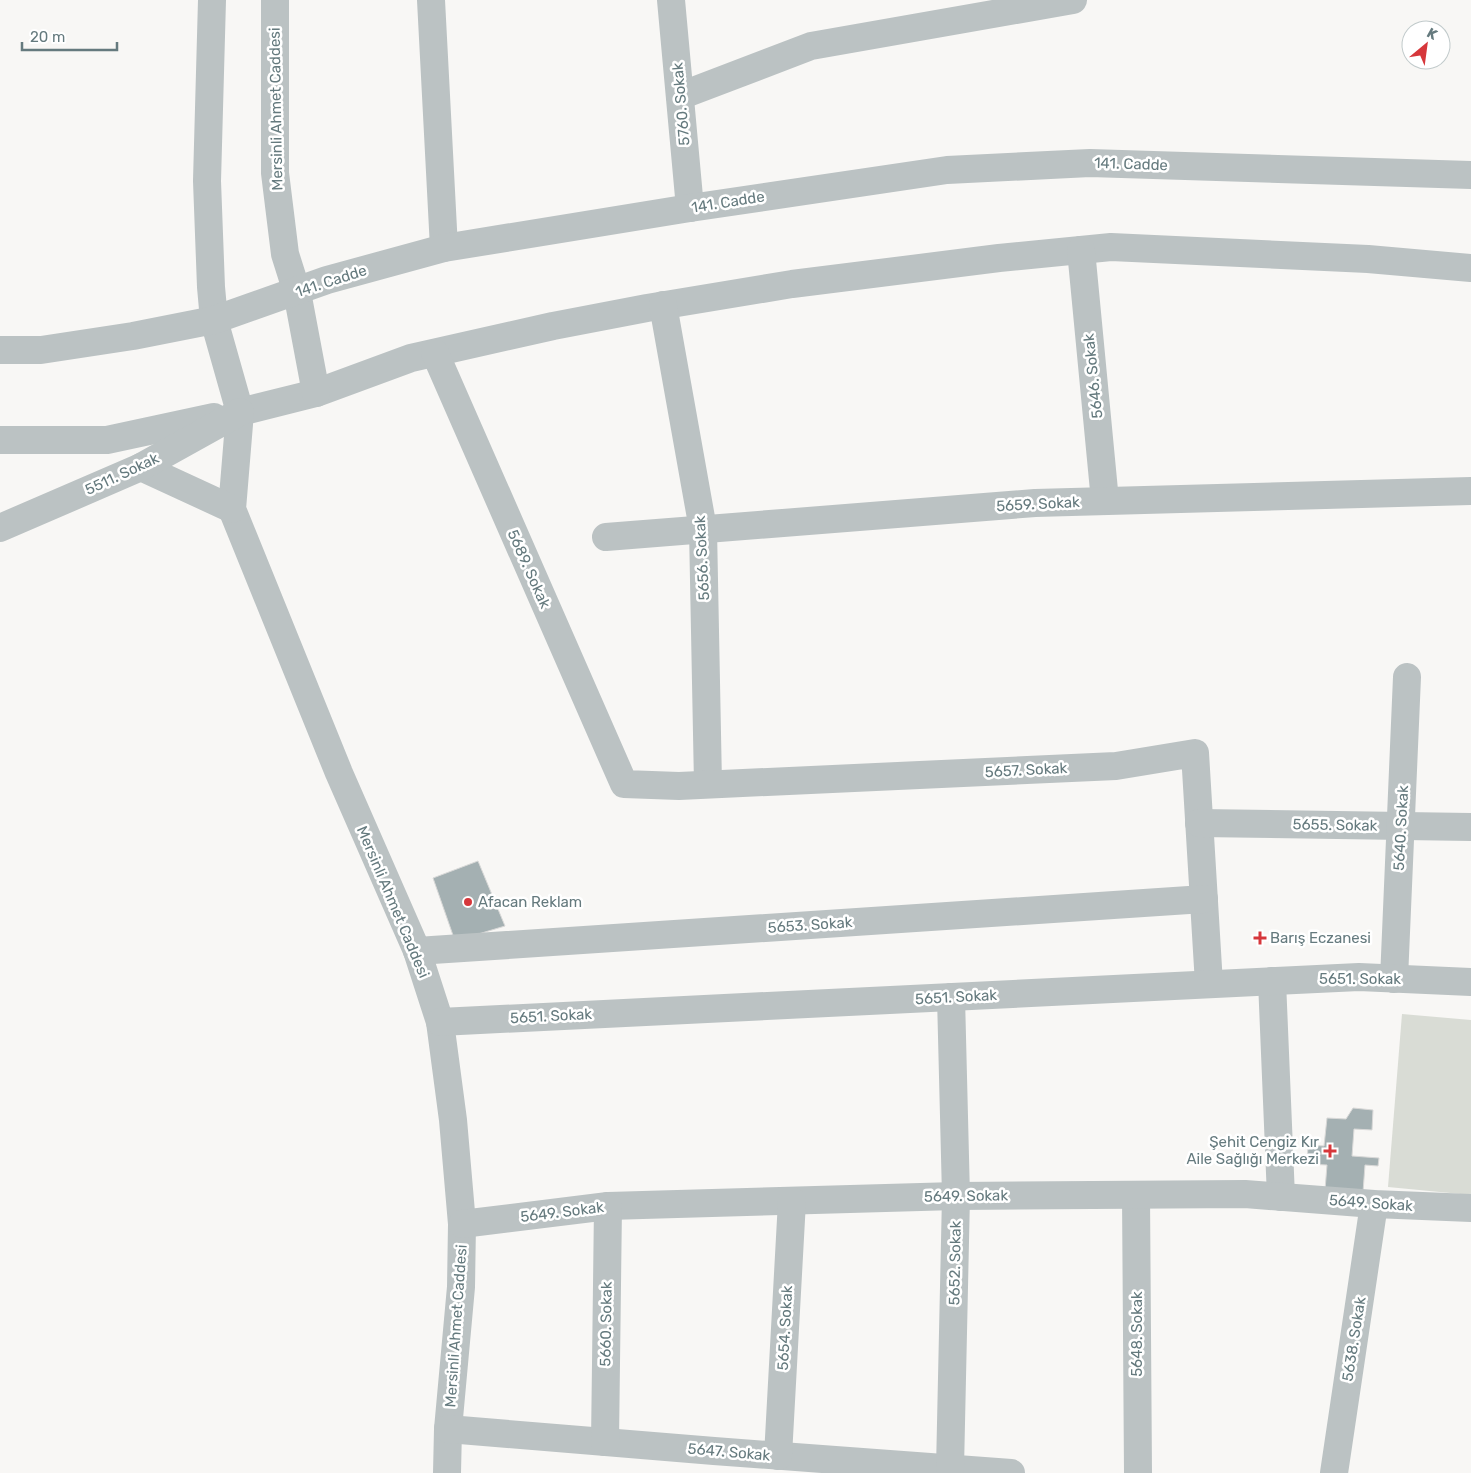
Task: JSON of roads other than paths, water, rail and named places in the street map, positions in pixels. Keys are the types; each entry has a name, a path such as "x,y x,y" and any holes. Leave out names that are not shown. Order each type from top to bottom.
{"street":[{"path":"212,0 207,181 211,287 214,320 240,412"},
{"name":"Mersinli Ahmet Caddesi","path":"274,0 275,173 285,254 297,292 316,393"},
{"path":"431,0 444,248"},
{"name":"5760. Sokak","path":"671,0 690,208"},
{"path":"680,96 811,46 1073,0"},
{"name":"141. Cadde","path":"0,350 40,350 133,336 214,320 327,280 444,248 690,208 947,170 1090,163 1471,175"},
{"path":"0,440 107,440 240,412 316,393 412,358 553,326 663,305 792,284 999,258 1111,247 1368,259 1471,268"},
{"name":"5646. Sokak","path":"1081,250 1105,501"},
{"name":"5656. Sokak","path":"663,305 703,529 708,784"},
{"name":"5689. Sokak","path":"435,353 624,784"},
{"name":"Mersinli Ahmet Caddesi","path":"240,412 232,508 339,773 417,951 440,1022 453,1120 462,1224 461,1287 448,1429 448,1473"},
{"name":"5511. Sokak","path":"0,528 141,467 240,412"},
{"path":"141,467 232,508"},
{"name":"5659. Sokak","path":"606,537 1035,503 1471,491"},
{"name":"5640. Sokak","path":"1394,978 1407,677"},
{"name":"5657. Sokak","path":"624,784 678,786 1116,766 1195,753 1209,984"},
{"name":"5655. Sokak","path":"1200,823 1471,827"},
{"name":"5653. Sokak","path":"417,951 1204,900"},
{"name":"5651. Sokak","path":"440,1022 1359,977 1471,982"},
{"path":"1272,981 1281,1197"},
{"name":"5652. Sokak","path":"950,1469 956,1196 951,997"},
{"name":"5649. Sokak","path":"462,1224 608,1206 956,1196 1245,1194 1374,1204 1471,1208"},
{"name":"5648. Sokak","path":"1136,1195 1138,1473"},
{"name":"5654. Sokak","path":"778,1456 792,1201"},
{"name":"5638. Sokak","path":"1334,1473 1374,1204"},
{"name":"5660. Sokak","path":"605,1442 608,1206"},
{"name":"5647. Sokak","path":"448,1429 778,1456 817,1466 950,1469 1011,1473"}],"place":[{"name":"Afacan Reklam","path":"468,902"},
{"name":"Barış Eczanesi","path":"1260,938"},
{"name":"Şehit Cengiz Kır Aile Sağlığı Merkezi","path":"1330,1151"}]}
